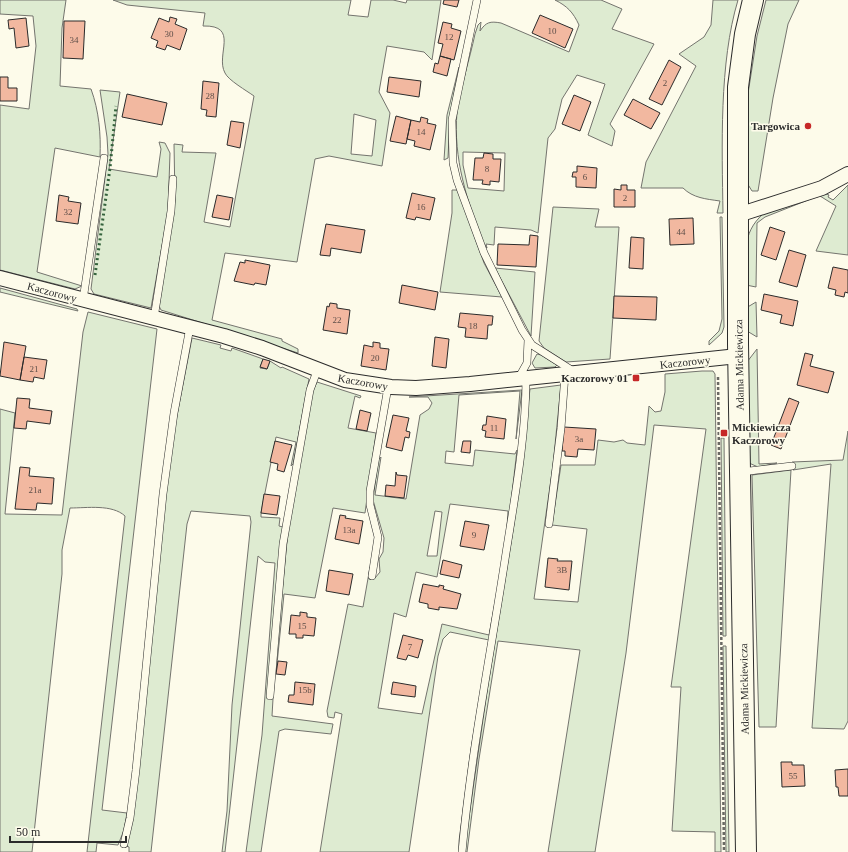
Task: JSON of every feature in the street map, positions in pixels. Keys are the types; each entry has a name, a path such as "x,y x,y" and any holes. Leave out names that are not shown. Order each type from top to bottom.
{"street":[{"name":"Adama Mickiewicza","path":"746,852 738,356 738,87 744,40 753,0"},
{"path":"738,215 822,188 848,174"},
{"name":"Kaczorowy","path":"0,278 190,327 257,346 345,380 388,386 416,388 522,379 738,356"}],"lane":[{"path":"477,0 452,120 453,163 466,207 482,247 528,340 538,350 571,374 561,428 549,524"},
{"path":"83,300 104,158"},
{"path":"154,318 171,211 173,179"},
{"path":"124,844 130,818 136,770 163,494 174,413 190,327"},
{"path":"462,852 470,782 511,524 523,422 522,379 527,363 528,340"},
{"path":"270,696 286,524 310,390 317,370"},
{"path":"372,576 378,537 370,505 370,491 388,386"},
{"path":"740,472 792,466"}],"path":[{"path":"718,377 724,852"}],"green space":[{"path":"0,0 66,0 62,28 60,86 91,89 96,106 100,131 100,157 55,148 37,272 82,286 75,289 0,270 0,105 29,109 36,46 33,16 0,14"},
{"path":"113,0 351,0 348,15 368,17 371,0 393,0 406,3 407,0 441,0 432,60 424,52 387,46 379,92 390,113 382,166 329,156 315,159 297,262 225,253 212,320 282,339 282,341 298,349 298,353 161,310 159,306 175,200 174,144 183,145 182,152 216,153 204,222 230,227 254,96 234,82 225,73 223,66 224,36 221,30 214,27 203,26 205,13 127,5","holes":["354,114 376,120 372,156 351,154"]},
{"path":"555,0 601,0 622,9 612,29 654,44 610,124 615,131 612,146 588,135 605,84 577,75 562,99 555,129 548,138 538,233 531,230 495,227 494,245 486,244 487,248 483,243 462,179 456,129 460,93 475,34 478,25 481,22 480,31 489,23 501,23 569,52 579,25 572,13","holes":["463,152 505,153 504,191 468,188 463,165"]},
{"path":"713,0 738,0 728,51 723,105 723,213 717,213 720,201 695,196 683,188 641,188 646,162 696,66 679,54 704,37 711,25"},
{"path":"766,0 799,0 788,24 773,98 758,191 752,191 747,183 747,100 757,36"},
{"path":"459,67 450,115 448,158 444,160 447,115"},
{"path":"100,90 120,92 109,169 157,177 161,149 159,142 165,143 170,153 168,212 151,308 94,294 91,289 108,154"},
{"path":"848,185 848,255 816,251 836,206 820,196 813,198 765,217 757,223 756,287 746,285 745,255 748,238 756,221 764,213 824,193 829,195 828,197 833,200"},
{"path":"452,190 458,190 484,263 502,297 440,292 452,213"},
{"path":"553,207 599,209 595,227 619,227 610,359 566,362 544,348 539,341"},
{"path":"720,217 722,217 724,327 722,333 709,345 709,341 719,331 722,319"},
{"path":"495,268 535,272 531,336"},
{"path":"0,288 77,309 78,311 0,292"},
{"path":"756,302 757,337 747,331 746,308"},
{"path":"88,312 157,329 102,810 127,813 124,830 118,845 97,843 96,852 87,852 125,516 120,512 106,508 70,508 62,550 62,574 32,852 0,852 0,409 15,413 5,514 62,515 83,332"},
{"path":"192,338 221,345 220,348 231,351 232,348 263,359 260,368 267,369 270,361 281,368 282,367 309,379 293,464 291,466 296,442 276,437 261,513 261,517 280,518 279,526 283,527 272,716 333,724 331,734 285,729 279,731 261,852 246,852 262,735 275,563 265,562 258,556 225,852 222,852 227,811 232,705 251,522 250,516 191,511 187,524 151,852 129,852 129,847 126,846 166,488 173,436"},
{"path":"757,349 759,464 777,463 758,467 749,463 747,362"},
{"path":"537,354 557,365 555,367 535,368 532,363"},
{"path":"713,371 715,374 721,852 715,852 715,832 672,831 681,687 671,687 706,429 654,425 626,653 595,852 548,852 580,650 498,641 479,759 467,852 464,852 488,685 514,524 530,389 561,385 553,465 534,599 578,602 587,529 552,525 561,465 595,465 598,440 614,442 623,440 627,443 645,445 649,406 655,412 661,411 665,392 665,374"},
{"path":"317,382 361,396 360,398 355,396 348,428 376,433 365,513 333,508 315,598 284,594 276,674 274,674 288,531 311,395"},
{"path":"522,390 516,439 520,391 459,395 454,452 446,451 445,463 473,466 475,450 515,454 517,450 508,528 508,511 450,504 437,577 416,572 406,617 394,613 378,708 422,714 442,624 489,635 495,603 468,780 459,852 459,841 471,749 489,640 450,632 443,639 438,656 409,852 320,852 342,714 335,712 334,718 328,717 327,711 348,604 363,607 370,567 371,577 375,578 380,572 379,559 383,552 384,538 373,500 378,460 381,457 375,495 406,499 420,415 429,409 432,403 428,397 409,397","holes":["435,511 442,512 437,556 427,556"]},
{"path":"848,431 848,721 844,729 812,728 831,464 793,470 792,462 843,460"},
{"path":"721,438 724,438 726,636 723,636"},
{"path":"791,470 776,727 759,727 752,475"},
{"path":"723,646 726,646 729,852 726,852"}],"building":[{"path":"444,0 459,0 457,7 443,4"},
{"path":"540,15 573,29 565,48 532,33"},
{"path":"170,17 177,19 175,24 187,29 180,50 167,45 165,50 156,47 158,41 151,38 159,18 169,22"},
{"path":"26,18 29,46 16,48 14,28 9,29 8,20"},
{"path":"64,21 85,21 83,59 63,58"},
{"path":"443,22 452,24 451,28 461,31 454,60 440,56 443,44 438,43"},
{"path":"440,56 451,59 447,76 433,72 435,63 438,64"},
{"path":"669,60 681,67 662,105 649,99"},
{"path":"0,77 8,77 8,88 17,88 17,101 0,101"},
{"path":"389,77 421,81 419,97 387,92"},
{"path":"203,81 219,83 216,117 206,116 207,110 201,109"},
{"path":"127,94 167,103 162,125 122,117"},
{"path":"574,95 591,102 580,131 562,124"},
{"path":"633,99 660,113 651,129 624,115"},
{"path":"396,116 411,120 406,144 390,141"},
{"path":"421,117 428,119 427,123 436,125 430,150 414,146 415,141 407,139 411,120 420,122"},
{"path":"231,121 244,123 240,148 227,145"},
{"path":"484,153 493,154 493,159 501,159 499,182 490,181 490,185 482,184 483,180 473,180 475,158 483,158"},
{"path":"577,166 597,168 596,188 576,187 576,177 572,177 573,172 577,172"},
{"path":"621,185 627,185 627,190 635,190 635,207 614,207 614,189 621,190"},
{"path":"412,193 435,198 430,220 416,217 415,220 406,218"},
{"path":"59,195 69,197 68,201 81,203 78,224 56,221"},
{"path":"217,195 233,198 229,220 212,217"},
{"path":"693,218 694,244 670,245 669,219"},
{"path":"326,224 365,230 361,253 331,248 330,256 320,255"},
{"path":"770,227 785,232 776,260 761,255"},
{"path":"530,235 538,236 536,267 497,265 498,244 529,245"},
{"path":"631,237 644,238 643,269 629,268"},
{"path":"789,250 806,255 797,287 779,282"},
{"path":"245,260 270,265 266,285 255,283 254,285 234,281 240,262 245,263"},
{"path":"833,267 848,270 848,293 845,292 844,297 835,295 836,290 828,288"},
{"path":"402,285 438,292 435,310 399,303"},
{"path":"764,294 798,301 793,326 780,323 782,315 761,310"},
{"path":"614,296 657,297 656,320 613,318"},
{"path":"330,303 337,304 337,308 350,310 347,334 323,330 327,306 329,307"},
{"path":"460,313 493,316 492,325 488,325 487,339 465,337 466,328 458,327"},
{"path":"435,337 449,339 446,368 432,366"},
{"path":"4,342 26,346 20,380 0,376"},
{"path":"373,342 380,343 380,348 389,349 386,370 361,366 364,345 373,347"},
{"path":"805,353 813,355 810,366 834,372 828,393 797,385"},
{"path":"24,357 47,360 44,379 34,377 33,382 20,380"},
{"path":"263,359 270,361 267,369 260,367"},
{"path":"17,398 30,399 29,408 52,411 50,424 27,421 26,429 14,428"},
{"path":"789,398 799,402 781,449 771,445"},
{"path":"360,410 371,413 367,431 356,429"},
{"path":"393,415 409,418 406,431 410,432 409,438 405,437 402,451 386,447"},
{"path":"487,416 506,419 504,439 485,437 486,431 482,430 483,425 486,425"},
{"path":"564,427 596,429 594,450 578,449 577,457 565,456 565,451 562,451"},
{"path":"275,441 292,445 284,472 277,470 278,464 270,462"},
{"path":"463,441 471,441 470,453 461,452"},
{"path":"20,467 30,468 29,476 54,478 52,504 37,503 36,510 15,509"},
{"path":"396,472 397,475 407,476 404,498 385,496 386,485 395,486"},
{"path":"264,494 280,496 277,515 261,513"},
{"path":"340,515 346,516 345,518 363,521 359,544 335,539"},
{"path":"465,521 489,525 484,550 460,546"},
{"path":"548,558 558,559 557,561 572,561 569,590 545,587"},
{"path":"443,560 462,565 459,578 440,574"},
{"path":"329,570 353,574 349,595 326,591"},
{"path":"423,584 439,587 439,585 444,586 443,589 461,594 457,609 439,607 439,610 428,608 428,604 419,602"},
{"path":"300,612 307,613 307,617 316,618 314,636 303,635 303,638 296,638 296,634 289,634 291,615 300,616"},
{"path":"403,635 423,640 418,658 408,655 406,660 397,658"},
{"path":"278,661 287,662 285,675 276,674"},
{"path":"295,682 315,684 313,705 288,702 289,695 294,695"},
{"path":"393,682 416,686 415,697 391,694"},
{"path":"781,762 792,762 792,765 804,765 805,786 782,787"},
{"path":"848,769 848,796 839,796 838,787 836,787 835,770"}],"hedge":[{"path":"95,275 110,168 116,106"}],"place":[{"name":"Targowica","path":"808,126"},
{"name":"Kaczorowy 01","path":"636,378"},
{"name":"Mickiewicza Kaczorowy","path":"724,433"}]}
